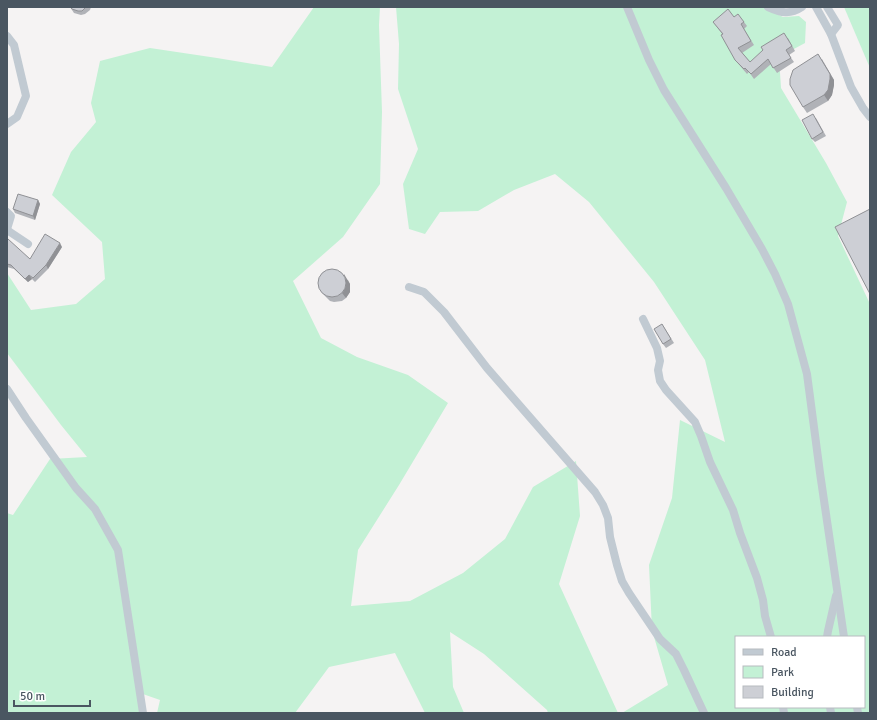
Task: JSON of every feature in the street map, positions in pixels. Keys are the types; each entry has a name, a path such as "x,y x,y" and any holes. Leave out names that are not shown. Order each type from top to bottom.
{"street":[{"path":"627,7 649,60 664,90 726,188 762,249 788,304 807,374 844,636"},
{"path":"768,7 778,12 787,13 798,10 802,7"},
{"path":"816,7 831,34 851,87 870,117"},
{"path":"827,7 838,25 831,34"},
{"path":"7,36 14,45 26,96 17,117 7,124"},
{"path":"7,212 11,216 7,229 28,244"},
{"path":"409,287 424,292 444,312 487,368 595,492 603,505 608,518 610,537 622,581 629,594 660,639 676,654 704,713"},
{"path":"643,319 657,348 660,362 658,370 660,381 666,390 695,422 710,462 734,510 740,533 757,578 771,636"},
{"path":"7,389 76,488 95,509 118,550 144,713"},
{"path":"828,636 837,591"}],"green space":[{"path":"314,7 380,7 379,25 382,112 380,184 343,237 293,281 321,338 357,357 408,375 448,403 358,550 351,606 410,601 463,573 505,539 533,487 576,461 580,516 559,584 618,713 548,713 547,710 484,654 450,632 453,687 464,713 425,713 395,653 329,667 295,713 157,713 160,700 140,693 139,713 7,713 7,513 13,515 50,459 87,457 7,353 7,273 31,310 76,304 105,279 102,242 52,195 71,152 96,122 91,103 100,61 150,48 272,67"},
{"path":"396,7 763,7 783,17 799,16 806,22 805,43 779,57 781,88 826,163 847,202 838,236 870,304 870,713 622,713 668,685 652,630 649,565 672,498 680,420 725,442 705,360 654,282 589,202 555,174 514,190 478,211 440,212 425,234 409,229 403,184 418,149 398,89 399,44"},
{"path":"844,7 870,7 870,68"}],"building":[{"path":"70,7 86,7 82,11 78,11"},
{"path":"728,9 734,17 738,14 744,22 741,24 751,41 738,48 750,62 763,50 761,47 784,33 792,46 786,50 791,58 773,68 768,59 751,74 745,68 744,69 735,60 721,35 723,34 713,22"},
{"path":"818,54 830,74 828,90 824,95 803,107 790,85 790,79 793,70"},
{"path":"813,114 823,132 812,139 802,120"},
{"path":"18,194 38,200 33,216 13,209"},
{"path":"870,209 870,294 835,227"},
{"path":"45,234 60,243 46,265 33,278 29,275 25,279 11,265 7,264 7,241 8,239 30,259"},
{"path":"332,269 342,273 346,283 342,293 332,297 322,293 318,283 322,273"},
{"path":"662,324 671,339 663,344 654,329"}]}
